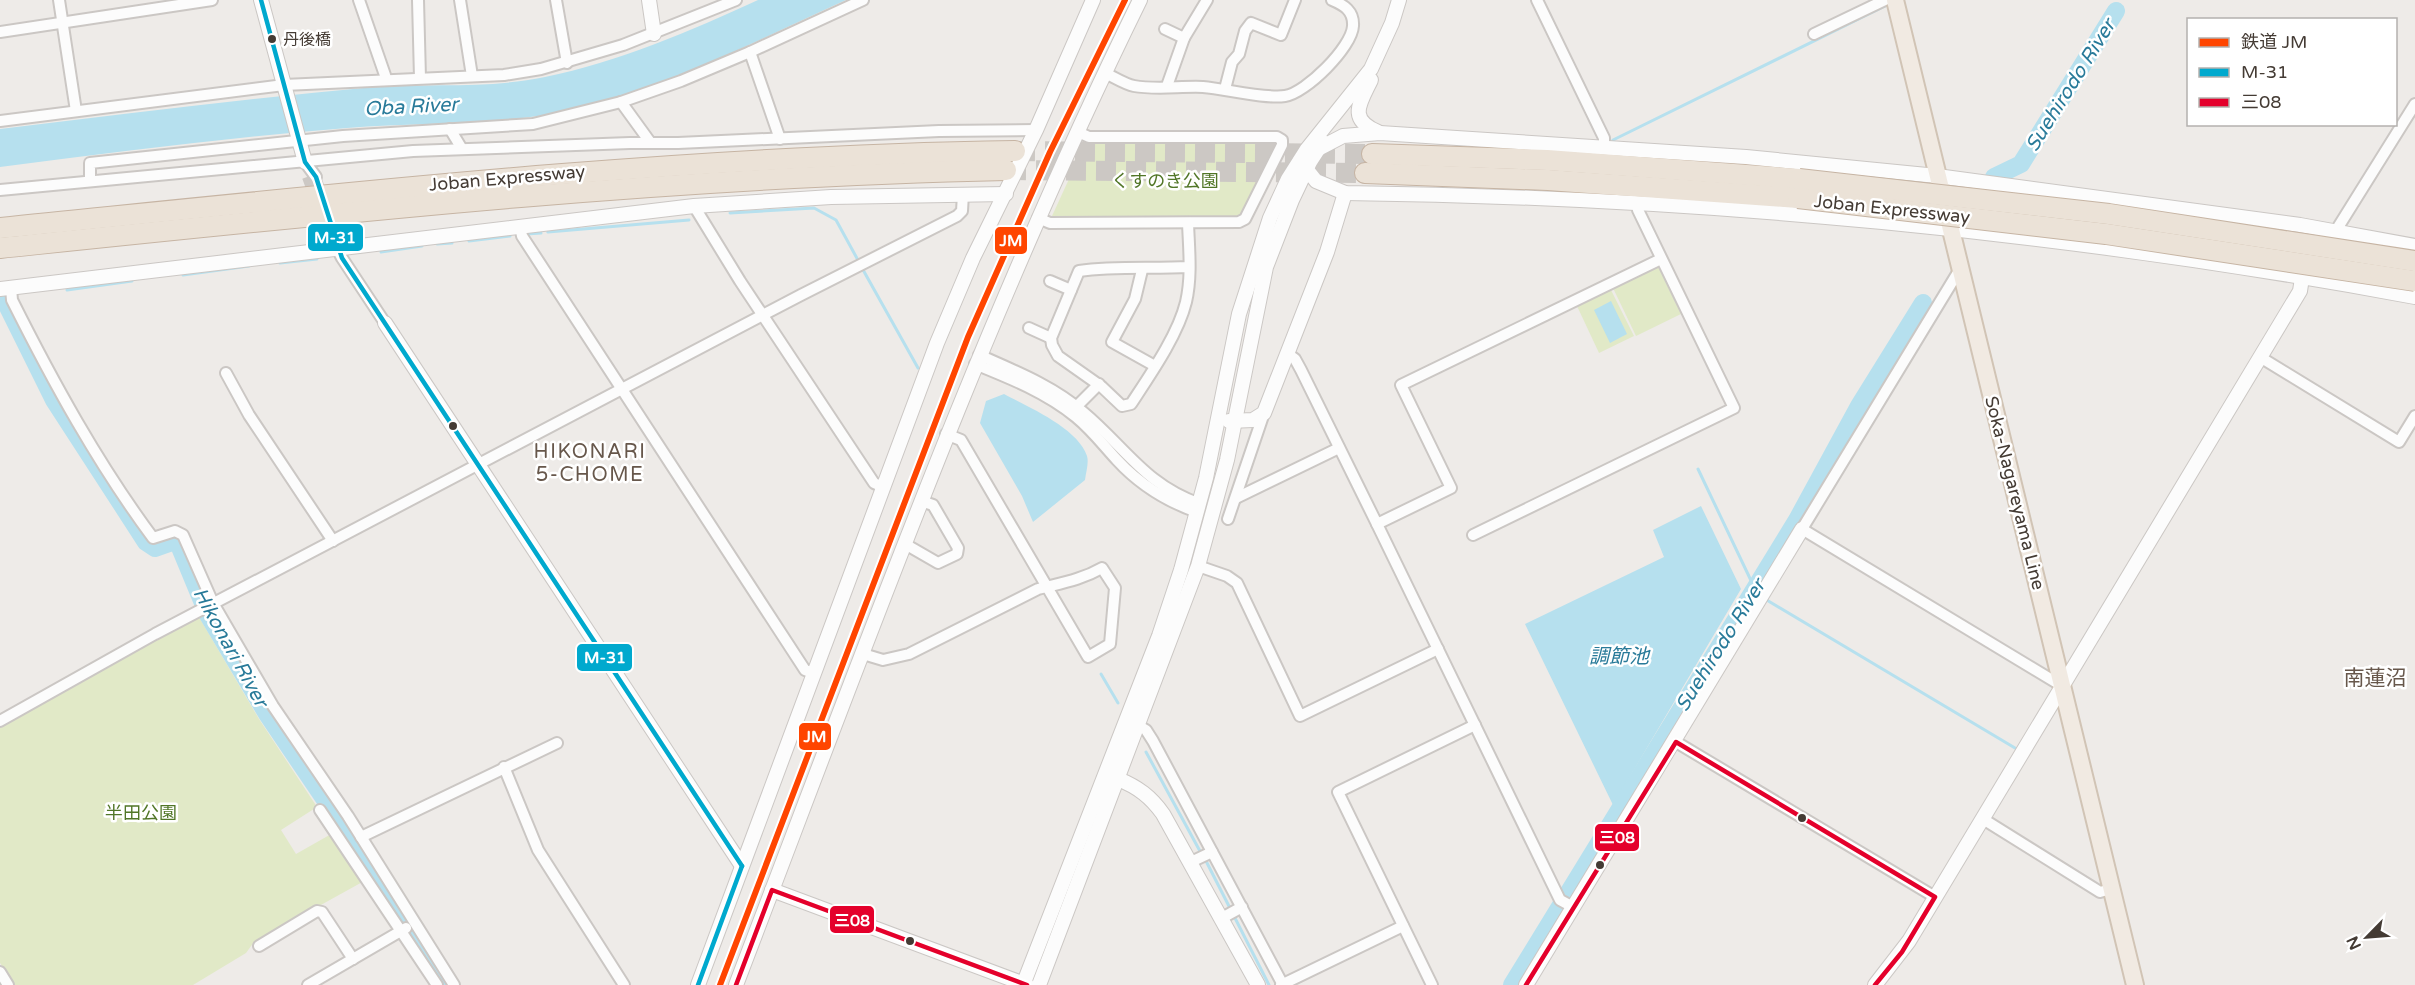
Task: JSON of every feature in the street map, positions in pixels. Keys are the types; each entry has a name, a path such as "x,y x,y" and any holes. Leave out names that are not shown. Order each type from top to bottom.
{"highway":[{"name":"Joban Expressway","path":"0,228 530,175 832,156 1015,151"},
{"name":"Joban Expressway","path":"1371,154 1558,161 1799,188 2109,214 2415,261"},
{"name":"Joban Expressway","path":"0,248 531,195 820,176 1006,170"},
{"name":"Joban Expressway","path":"1365,173 1799,188 2415,281"}],"main road":[{"name":"Soka-Nagareyama Line","path":"1895,0 1937,176 1959,232 1960,269 2135,985"}],"street":[{"path":"59,0 76,111"},
{"path":"0,32 212,0"},
{"path":"261,0 298,138 311,177"},
{"path":"359,0 386,78"},
{"path":"418,0 420,78"},
{"path":"460,0 472,76"},
{"path":"556,0 567,63"},
{"path":"650,0 654,33"},
{"path":"0,121 386,78 504,75 567,63 654,33 736,0"},
{"path":"90,181 90,163 298,138 533,124 621,102 750,52 863,0"},
{"path":"698,985 946,321 973,258 1036,130 1093,0"},
{"path":"736,985 946,434 1038,219 1140,0"},
{"path":"1167,86 1168,77 1184,38 1207,0"},
{"path":"1225,89 1232,62 1239,54 1245,31 1251,23 1281,35 1295,0"},
{"path":"1105,73 1136,87 1225,89 1285,96 1310,83 1332,61 1353,28 1350,12 1345,6 1332,0"},
{"path":"772,890 1024,985 1160,636 1199,508 1248,281 1270,218 1331,116 1371,69 1392,23 1399,0"},
{"path":"1537,0 1604,138 1604,147"},
{"path":"1814,34 1885,0"},
{"path":"1380,133 1367,127 1359,115 1360,102 1389,45 1392,23"},
{"path":"1165,29 1184,38"},
{"path":"750,52 780,139"},
{"path":"1039,985 1198,566 1235,419 1266,267 1277,234 1303,166 1320,148 1371,80"},
{"path":"621,102 650,142"},
{"path":"1875,985 1905,946 1983,819 2301,289 2305,278 2415,104"},
{"path":"450,129 462,149"},
{"path":"0,190 462,149 780,139 939,131 1036,130"},
{"path":"1038,219 1050,223 1239,222 1245,219 1282,140 1277,137 1089,137 1078,132"},
{"path":"1320,148 1343,136 1380,133 1604,147 1878,170 2130,200 2415,246"},
{"path":"1303,166 1316,181 1345,192 1636,203 1873,222 2098,248 2305,278 2415,297"},
{"path":"1873,222 1878,170"},
{"path":"1959,232 1973,181"},
{"path":"1228,519 1264,413 1327,252 1345,192"},
{"path":"0,721 100,663 208,606 853,268 957,216 962,211 963,194"},
{"path":"437,985 391,901 339,821 273,706 208,606 183,535 175,531 153,538 52,381 5,288 694,206 764,200 1006,194"},
{"path":"1473,535 1734,408 1636,203"},
{"path":"694,206 874,483 883,487"},
{"path":"1188,223 1190,267 1186,304 1155,366 1131,404 1122,406 1099,384 1058,356 1051,338 1079,271 1106,267 1142,270 1190,267"},
{"path":"329,225 337,248 364,294 742,866"},
{"path":"520,226 522,236 621,389 806,670 813,673"},
{"path":"1377,524 1450,488 1401,385 1661,259"},
{"path":"1526,985 1566,904 1676,742 1960,269"},
{"path":"1142,270 1135,299 1113,342 1155,366"},
{"path":"1050,281 1071,290"},
{"path":"1029,328 1051,338"},
{"path":"1288,354 1294,359 1339,448 1437,649 1566,904"},
{"path":"2260,357 2399,442 2415,417"},
{"path":"977,360 1033,380 1076,407 1151,479 1199,508"},
{"path":"977,360 1054,401 1077,418 1145,485 1176,505 1199,508"},
{"path":"226,373 249,415 333,541"},
{"path":"1076,407 1099,384"},
{"path":"1206,478 1217,458 1226,424 1235,419 1253,420 1264,413"},
{"path":"863,654 883,660 909,654 1046,587 1083,579 1102,568 1115,588 1110,644 1088,657 1046,587 961,440 946,434"},
{"path":"1236,498 1339,448"},
{"path":"905,544 938,563 957,554 958,548 933,505 921,501"},
{"path":"1802,529 2062,687"},
{"path":"1198,566 1227,576 1237,584 1300,716 1437,649"},
{"path":"1432,985 1338,792 1475,724"},
{"path":"1138,726 1146,730 1153,741 1282,985 1403,926"},
{"path":"1676,742 1935,897"},
{"path":"361,837 557,743"},
{"path":"504,767 538,850 624,985"},
{"path":"1118,779 1154,801 1195,861 1225,916 1258,985"},
{"path":"321,810 361,837 391,901 407,928 454,985"},
{"path":"1983,819 2100,892 2111,889"},
{"path":"1195,861 1212,852"},
{"path":"1225,916 1242,908"},
{"path":"259,946 317,911 322,912 353,959"},
{"path":"308,985 407,928"},
{"path":"0,972 8,985"}],"green space":[{"name":"くすのき公園","path":"1086,142 1275,142 1277,146 1242,215 1237,218 1054,219 1052,216"},
{"path":"1658,266 1681,314 1636,336 1613,288"},
{"path":"1611,290 1634,336 1599,353 1577,306"},
{"name":"半田公園","path":"199,617 259,719 317,807 281,830 296,854 333,833 366,880 254,942 246,953 193,985 14,985 0,963 0,728 89,676"}],"water":[{"name":"Oba River","path":"758,0 846,0 683,74 616,99 553,114 494,121 347,128 260,136 0,167 0,129 233,101 374,87 524,81 572,71 627,54 707,23"},
{"path":"1611,301 1627,334 1610,343 1594,310"},
{"path":"1004,394 1051,419 1074,436 1087,456 1085,480 1033,522 1022,496 980,423 986,401"},
{"name":"調節池","path":"1701,506 1741,589 1613,805 1525,624 1664,557 1653,530"}],"waterway":[{"path":"1613,140 1887,5"},
{"name":"Suehirodo River","path":"1994,177 2021,164 2116,11"},
{"path":"730,213 814,208 836,220 859,262"},
{"path":"548,232 689,220"},
{"path":"526,234 541,233"},
{"path":"469,241 510,236"},
{"path":"437,244 452,243"},
{"path":"381,252 422,246"},
{"path":"280,263 317,259"},
{"path":"183,275 249,266"},
{"path":"862,268 918,368"},
{"path":"67,290 132,281"},
{"name":"Hikonari River","path":"3,297 54,400 146,542 155,548 172,542 179,545 208,615 267,714 378,878 445,985"},
{"name":"Suehirodo River","path":"1512,985 1797,520 1859,406 1923,303"},
{"path":"1698,469 1755,589"},
{"path":"1765,599 2015,748"},
{"path":"1101,674 1118,703"},
{"path":"1146,752 1201,853"},
{"path":"1205,859 1269,985"}],"tunnel":[{"path":"1015,151 1372,154"},
{"path":"1006,170 1365,173"},
{"path":"307,177 315,199"},
{"path":"316,177 333,225"}],"rail line":[{"name":"JM","path":"720,985 968,337 1050,152 1125,0"}],"transit line":[{"name":"M-31","path":"261,0 305,162 316,177 342,258 742,866"},
{"name":"三08","path":"1526,985 1676,742 1935,897 1902,952 1875,985"},
{"name":"M-31","path":"698,985 742,866"},
{"name":"三08","path":"736,985 772,890 1027,985"}],"place":[{"name":"丹後橋","path":"272,39"}],"district":[{"name":"HIKONARI 5-CHOME","path":"590,462"},
{"name":"南蓮沼","path":"2375,678"}]}
